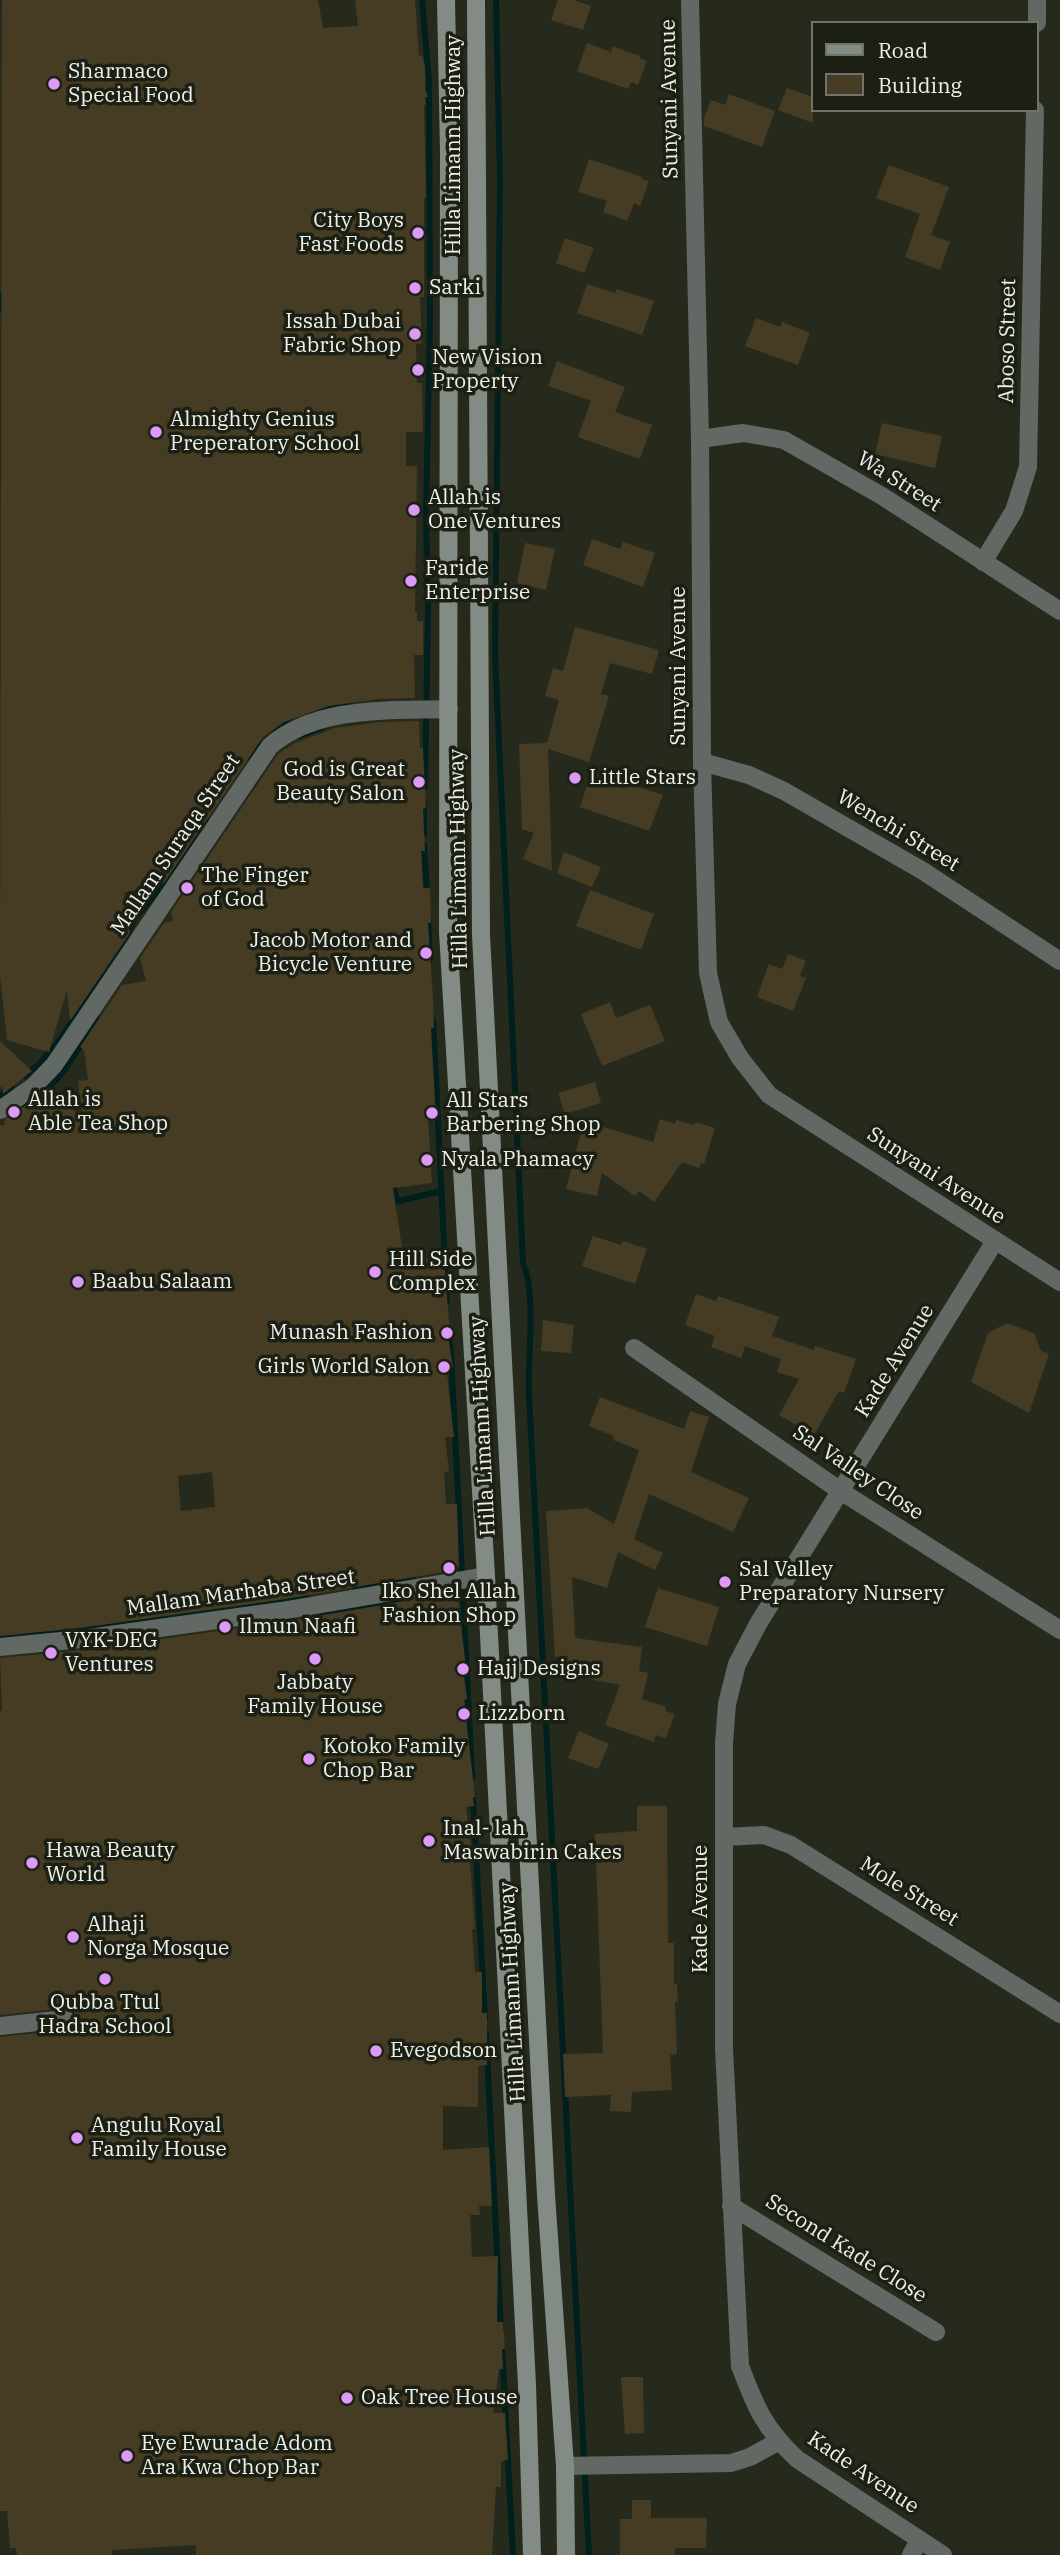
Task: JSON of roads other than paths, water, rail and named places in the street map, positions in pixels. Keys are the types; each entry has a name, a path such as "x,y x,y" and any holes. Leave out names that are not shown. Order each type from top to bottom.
{"main road":[{"name":"Hilla Limann Highway","path":"446,0 450,150 448,932 486,1576 527,2385 532,2555"},
{"name":"Hilla Limann Highway","path":"476,0 481,935 545,2168 565,2466 566,2555"}],"street":[{"name":"Sunyani Avenue","path":"690,0 700,439 702,762 708,973 719,1021 740,1058 769,1095 1060,1282"},
{"path":"1037,0 1037,21"},
{"name":"Aboso Street","path":"983,562 1014,511 1028,467 1035,112"},
{"name":"Wa Street","path":"700,439 743,433 784,440 882,496 1060,611"},
{"name":"Mallam Suraqa Street","path":"0,1110 33,1087 54,1065 270,746 283,734 305,723 360,712 449,709"},
{"name":"Wenchi Street","path":"702,762 749,775 784,791 923,871 1060,961"},
{"name":"Kade Avenue","path":"943,2555 915,2547 797,2459 758,2413 740,2367 724,2049 723,1744 727,1704 737,1664 758,1624 995,1241"},
{"name":"Sal Valley Close","path":"635,1348 842,1492 1060,1630"},
{"name":"Mallam Marhaba Street","path":"0,1647 81,1639 281,1611 486,1576"},
{"name":"Mole Street","path":"724,1837 764,1835 792,1845 1060,2014"},
{"path":"0,2026 65,2019"},
{"name":"Second Kade Close","path":"731,2206 936,2332"},
{"path":"565,2466 731,2463 750,2457 779,2441"}],"waterway":[{"path":"422,0 429,80 430,318 425,788"},
{"path":"496,0 500,180 495,655 523,1263 531,1309 529,1395 589,2555"},
{"path":"0,297 3,310"},
{"path":"308,712 348,702"},
{"path":"249,756 283,726 291,715"},
{"path":"299,736 321,728"},
{"path":"424,803 424,834"},
{"path":"25,1076 59,1041 122,946 134,919 168,880 206,821"},
{"path":"424,845 427,893"},
{"path":"119,899 132,908 143,908"},
{"path":"428,915 430,960"},
{"path":"17,1107 32,1100 55,1081 73,1058 96,1018"},
{"path":"433,1020 447,1302"},
{"path":"0,1097 11,1087"},
{"path":"393,1180 397,1202"},
{"path":"395,1202 441,1191"},
{"path":"447,1327 451,1352 472,1777"},
{"path":"355,1590 413,1577"},
{"path":"0,1638 307,1598"},
{"path":"321,1613 407,1601"},
{"path":"473,1799 485,2018"},
{"path":"486,2033 501,2330"},
{"path":"502,2347 513,2555"}],"place":[{"name":"Sharmaco Special Food","path":"54,84"},
{"name":"City Boys Fast Foods","path":"418,233"},
{"name":"Sarki","path":"415,288"},
{"name":"Issah Dubai Fabric Shop","path":"415,334"},
{"name":"New Vision Property","path":"418,370"},
{"name":"Almighty Genius Preperatory School","path":"156,432"},
{"name":"Allah is One Ventures","path":"414,510"},
{"name":"Faride Enterprise","path":"411,581"},
{"name":"Little Stars","path":"575,778"},
{"name":"God is Great Beauty Salon","path":"419,782"},
{"name":"The Finger of God","path":"187,888"},
{"name":"Jacob Motor and Bicycle Venture","path":"426,953"},
{"name":"Allah is Able Tea Shop","path":"14,1112"},
{"name":"All Stars Barbering Shop","path":"432,1113"},
{"name":"Nyala Phamacy","path":"427,1160"},
{"name":"Hill Side Complex","path":"375,1272"},
{"name":"Baabu Salaam","path":"78,1282"},
{"name":"Munash Fashion","path":"447,1333"},
{"name":"Girls World Salon","path":"444,1367"},
{"name":"Iko Shel Allah Fashion Shop","path":"449,1568"},
{"name":"Sal Valley Preparatory Nursery","path":"725,1582"},
{"name":"Ilmun Naafi","path":"225,1627"},
{"name":"VYK-DEG Ventures","path":"51,1653"},
{"name":"Jabbaty Family House","path":"315,1659"},
{"name":"Hajj Designs","path":"463,1669"},
{"name":"Lizzborn","path":"464,1714"},
{"name":"Kotoko Family Chop Bar","path":"309,1759"},
{"name":"Inal- lah Maswabirin Cakes","path":"429,1841"},
{"name":"Hawa Beauty World","path":"32,1863"},
{"name":"Alhaji Norga Mosque","path":"73,1937"},
{"name":"Qubba Ttul Hadra School","path":"105,1979"},
{"name":"Evegodson","path":"376,2051"},
{"name":"Angulu Royal Family House","path":"77,2138"},
{"name":"Oak Tree House","path":"347,2398"},
{"name":"Eye Ewurade Adom Ara Kwa Chop Bar","path":"127,2456"}]}
